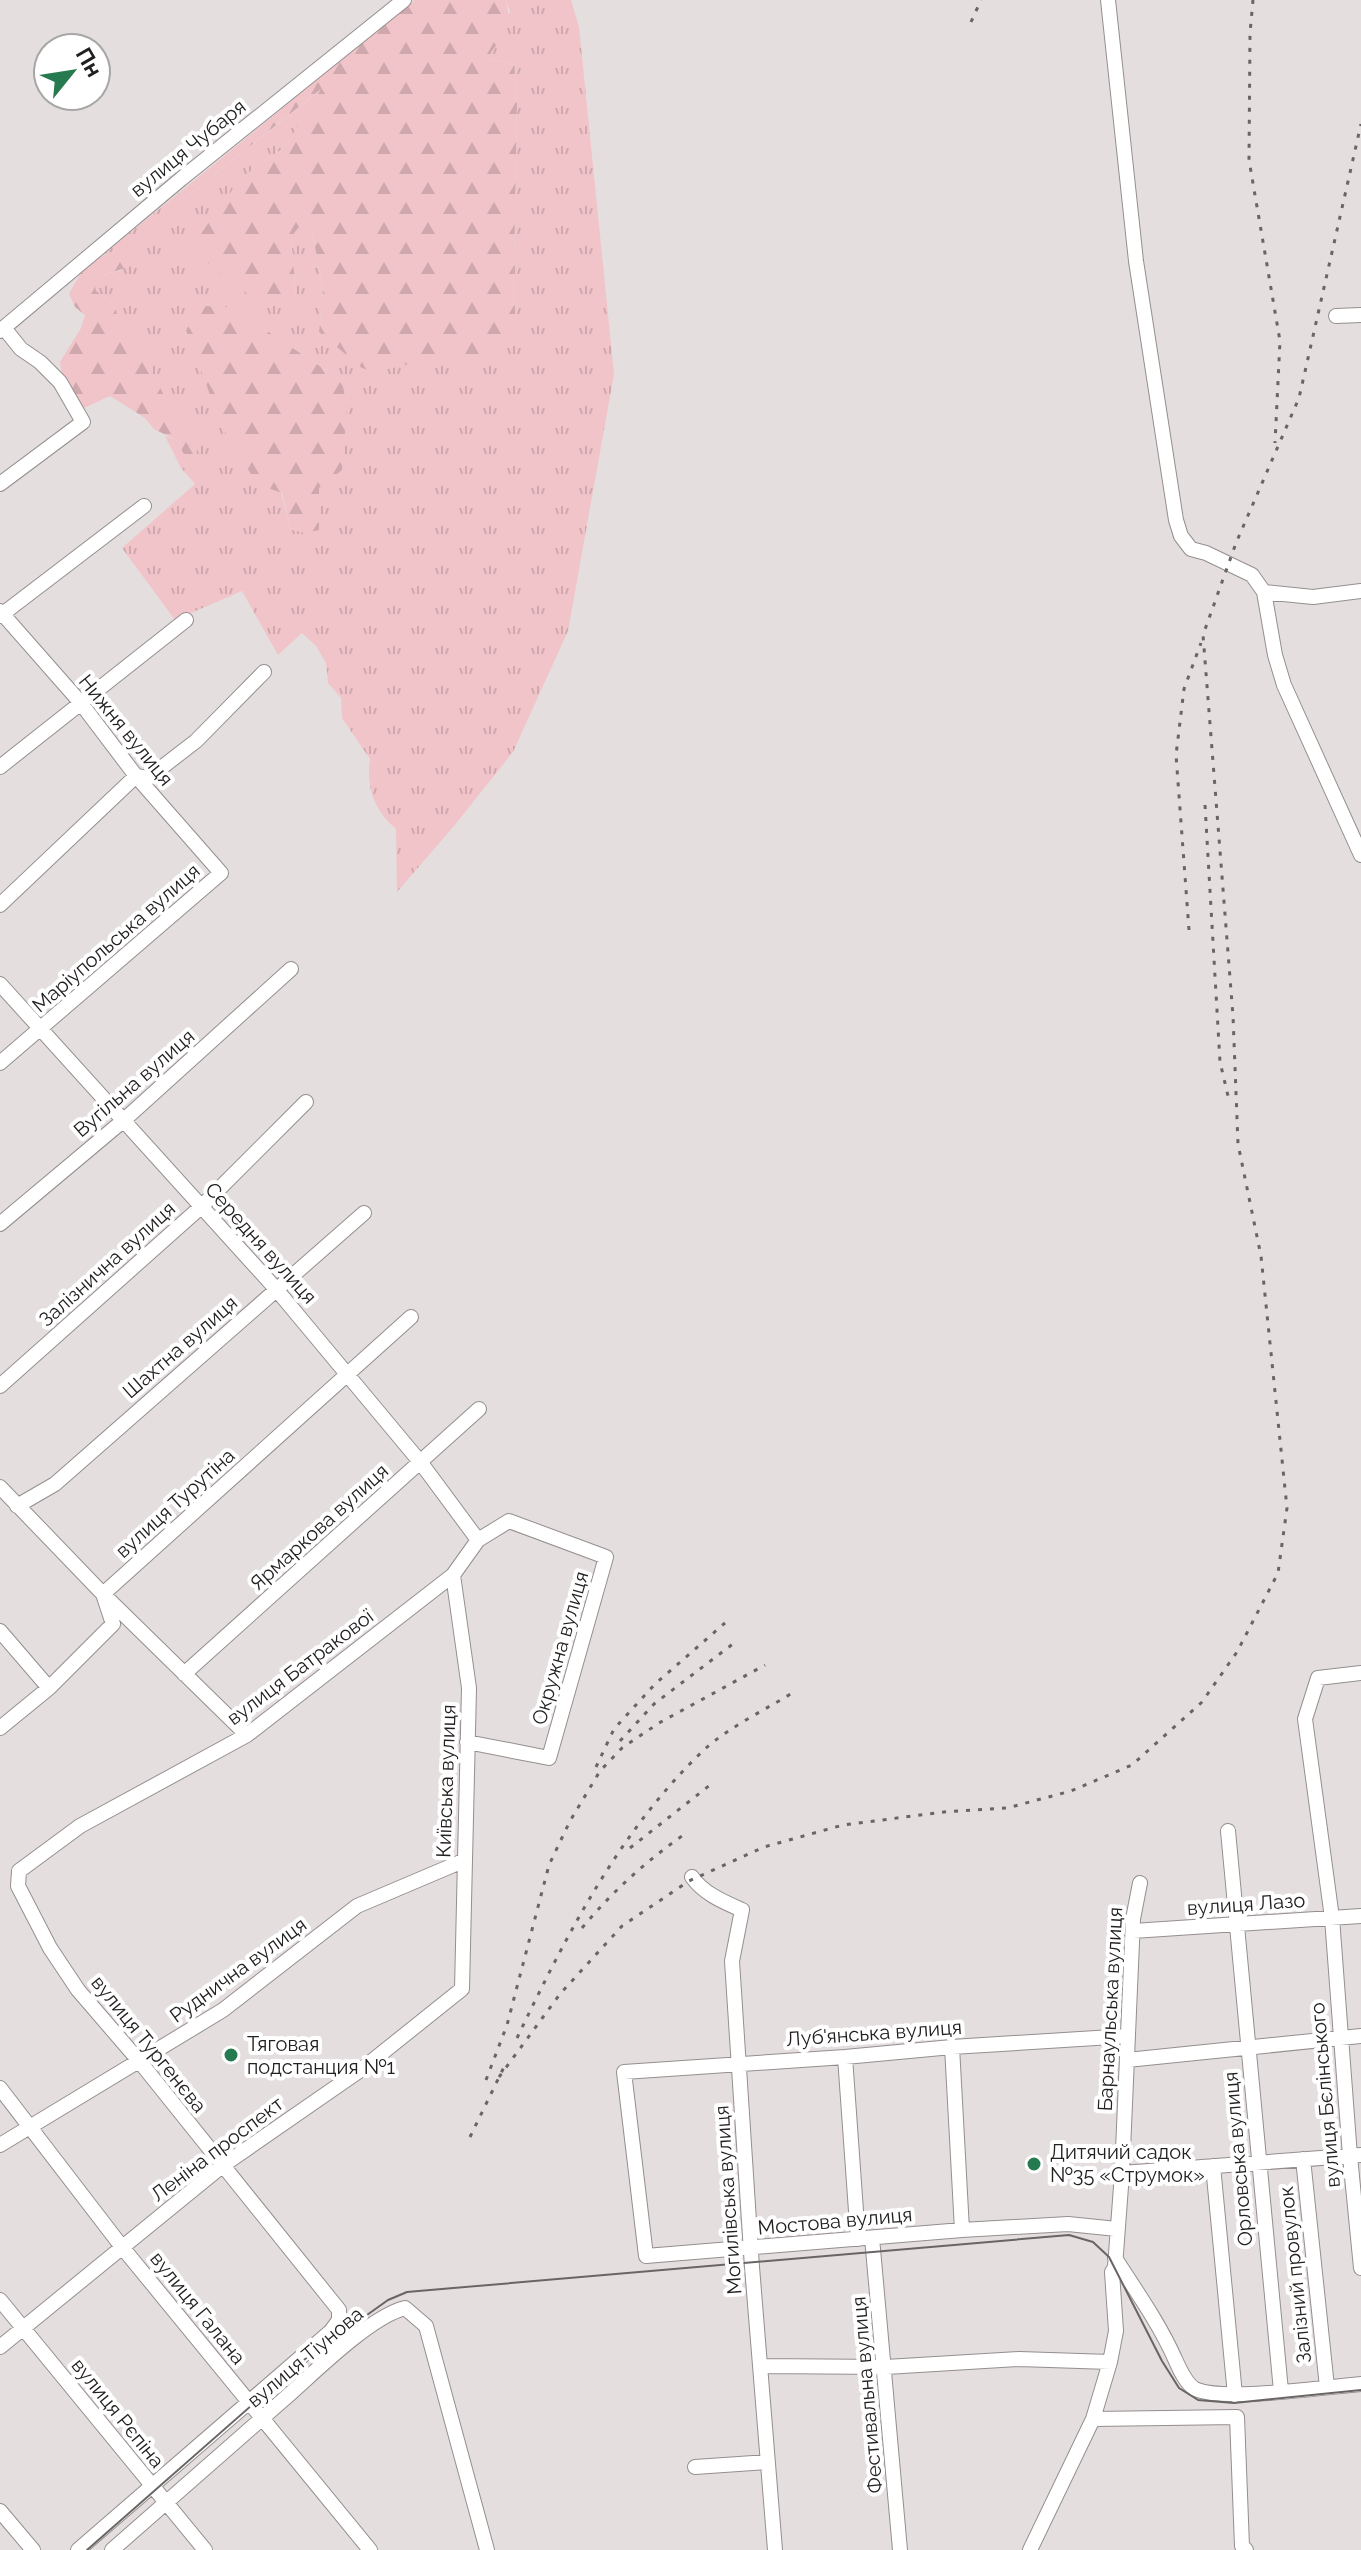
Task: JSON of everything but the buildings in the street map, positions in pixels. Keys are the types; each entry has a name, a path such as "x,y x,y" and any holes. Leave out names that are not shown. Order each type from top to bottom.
{"street":[{"name":"вулиця Чубаря","path":"2,330 181,179 404,0"},
{"path":"1108,0 1136,261 1176,520 1181,536 1191,549 1252,575 1264,592 1275,655 1284,685 1361,855"},
{"path":"1336,316 1361,315"},
{"path":"0,484 83,422 60,382 2,330"},
{"path":"1,614 144,506"},
{"path":"1264,592 1313,597 1361,591"},
{"name":"Нижня вулиця","path":"1,614 80,702 136,776 221,873"},
{"path":"0,767 186,620"},
{"path":"0,905 136,776 148,778 196,741 264,672"},
{"name":"Маріупольська вулиця","path":"0,1063 221,873"},
{"name":"Вугільна вулиця","path":"0,1224 124,1120 291,969"},
{"name":"Середня вулиця","path":"0,984 276,1289 421,1463 478,1540"},
{"name":"Залізнична вулиця","path":"0,1386 202,1206 306,1102"},
{"name":"Шахтна вулиця","path":"17,1506 55,1484 364,1213"},
{"name":"вулиця Турутіна","path":"103,1594 411,1317"},
{"name":"Ярмаркова вулиця","path":"184,1674 479,1409"},
{"path":"0,1487 103,1594 247,1735"},
{"name":"Окружна вулиця","path":"467,1742 549,1758 606,1557 509,1521 478,1540"},
{"name":"вулиця Батракової","path":"18,1886 19,1871 80,1826 247,1735 453,1575 478,1540"},
{"name":"Київська вулиця","path":"453,1575 469,1688 462,1989"},
{"path":"0,1728 49,1688 113,1624 103,1594"},
{"path":"0,1631 49,1688"},
{"path":"1332,1918 1305,1719 1318,1678 1361,1673"},
{"name":"Орловська вулиця","path":"1228,1831 1281,2391"},
{"name":"Руднична вулиця","path":"0,2145 223,2010 357,1906 463,1861"},
{"name":"Могилівська вулиця","path":"692,1877 698,1885 719,1899 742,1910 732,1961 775,2550"},
{"name":"Барнаульська вулиця","path":"1030,2550 1093,2419 1116,2331 1112,2272 1122,2173 1133,1931 1140,1883"},
{"name":"вулиця Тургенєва","path":"18,1886 50,1948 78,1990 140,2062 339,2310 339,2320 331,2331"},
{"name":"вулиця Лазо","path":"1133,1931 1361,1916"},
{"name":"вулиця Бєлінського","path":"1332,1918 1341,2038 1355,2155 1361,2268"},
{"name":"Леніна проспект","path":"0,2347 222,2166 362,2069 462,1989"},
{"name":"Луб'янська вулиця","path":"624,2072 1128,2036"},
{"path":"1127,2060 1361,2036"},
{"path":"952,2047 962,2230"},
{"name":"Фестивальна вулиця","path":"845,2057 865,2238 886,2367 900,2550"},
{"name":"Мостова вулиця","path":"624,2072 646,2256 962,2230 1068,2224 1117,2229"},
{"name":"вулиця Галана","path":"0,2088 122,2247 370,2550"},
{"path":"1122,2173 1355,2155"},
{"name":"Залізний провулок","path":"1303,2159 1327,2387"},
{"path":"1213,2166 1235,2395"},
{"path":"1115,2258 1163,2334 1178,2368 1193,2388 1235,2395 1361,2384"},
{"name":"вулиця Рєпіна","path":"0,2300 205,2550"},
{"name":"вулиця Тіунова","path":"112,2550 375,2324 394,2311 405,2308 426,2326 487,2550"},
{"name":"вулиця Тіунова","path":"78,2550 331,2331"},
{"path":"760,2366 886,2367 1019,2359 1110,2362"},
{"path":"1093,2419 1237,2417 1242,2546 1246,2550"},
{"path":"695,2467 768,2462"},
{"path":"0,2511 33,2550"}],"green space":[{"path":"415,0 505,0 508,9 504,31 486,59 514,63 517,103 513,315 489,362 461,386 463,360 451,354 375,372 362,368 319,332 323,290 312,231 299,227 291,237 296,295 288,306 250,296 190,249 240,179 285,147 321,89 184,199 180,192"},
{"path":"505,0 571,0 579,27 614,374 568,631 513,752 397,892 396,829 373,798 369,780 370,759 342,718 341,698 328,683 326,663 316,646 302,633 278,655 242,591 175,620 122,548 195,484 181,468 165,436 178,441 183,453 198,447 173,413 133,335 119,323 116,310 107,299 96,291 93,278 122,270 117,251 104,254 180,192 184,199 324,87 285,147 240,179 296,295 291,237 299,226 312,231 323,290 319,332 375,372 451,353 463,360 462,385 513,315 517,103 514,63 486,59 510,11","holes":["231,307 342,381 319,487 291,530"]},
{"path":"117,251 130,252 135,265 94,278 96,291 116,310 119,323 133,334 173,413 198,447 194,461 183,453 178,441 154,429 145,418 110,396 84,408 63,375 60,362 81,328 85,315 75,307 69,294 87,266"},
{"path":"202,306 231,307 342,381 347,408 342,470 319,488 319,530 305,533 291,530 282,493 257,484 222,427 186,330"}],"tram line":[{"path":"87,2550 301,2362 388,2300 407,2292 1069,2235 1093,2242 1109,2257 1162,2361 1179,2388 1198,2400 1234,2403 1361,2390"}],"railway":[{"path":"971,22 981,0"},
{"path":"1253,0 1249,160 1280,341 1275,443"},
{"path":"499,2077 560,1994 622,1926 689,1881 764,1847 843,1825 944,1812 1007,1808 1071,1791 1132,1765 1202,1702 1237,1652 1278,1573 1287,1508 1261,1256 1238,1144 1233,1016 1203,635 1236,543 1299,398 1361,124"},
{"path":"1189,930 1176,755 1184,689 1201,643"},
{"path":"1205,805 1220,1062 1229,1100"},
{"path":"596,1767 614,1729 655,1684 725,1623"},
{"path":"620,1741 654,1704 738,1640"},
{"path":"486,2080 507,2025 549,1865 570,1821 600,1771 622,1748 659,1723 765,1665"},
{"path":"517,2038 598,1884 648,1812 706,1748 794,1692"},
{"path":"630,1848 710,1785"},
{"path":"582,1928 629,1879 682,1836"},
{"path":"470,2137 504,2067"}],"place":[{"name":"Тяговая подстанция №1","path":"231,2055"},
{"name":"Дитячий садок №35 «Струмок»","path":"1034,2164"}]}
